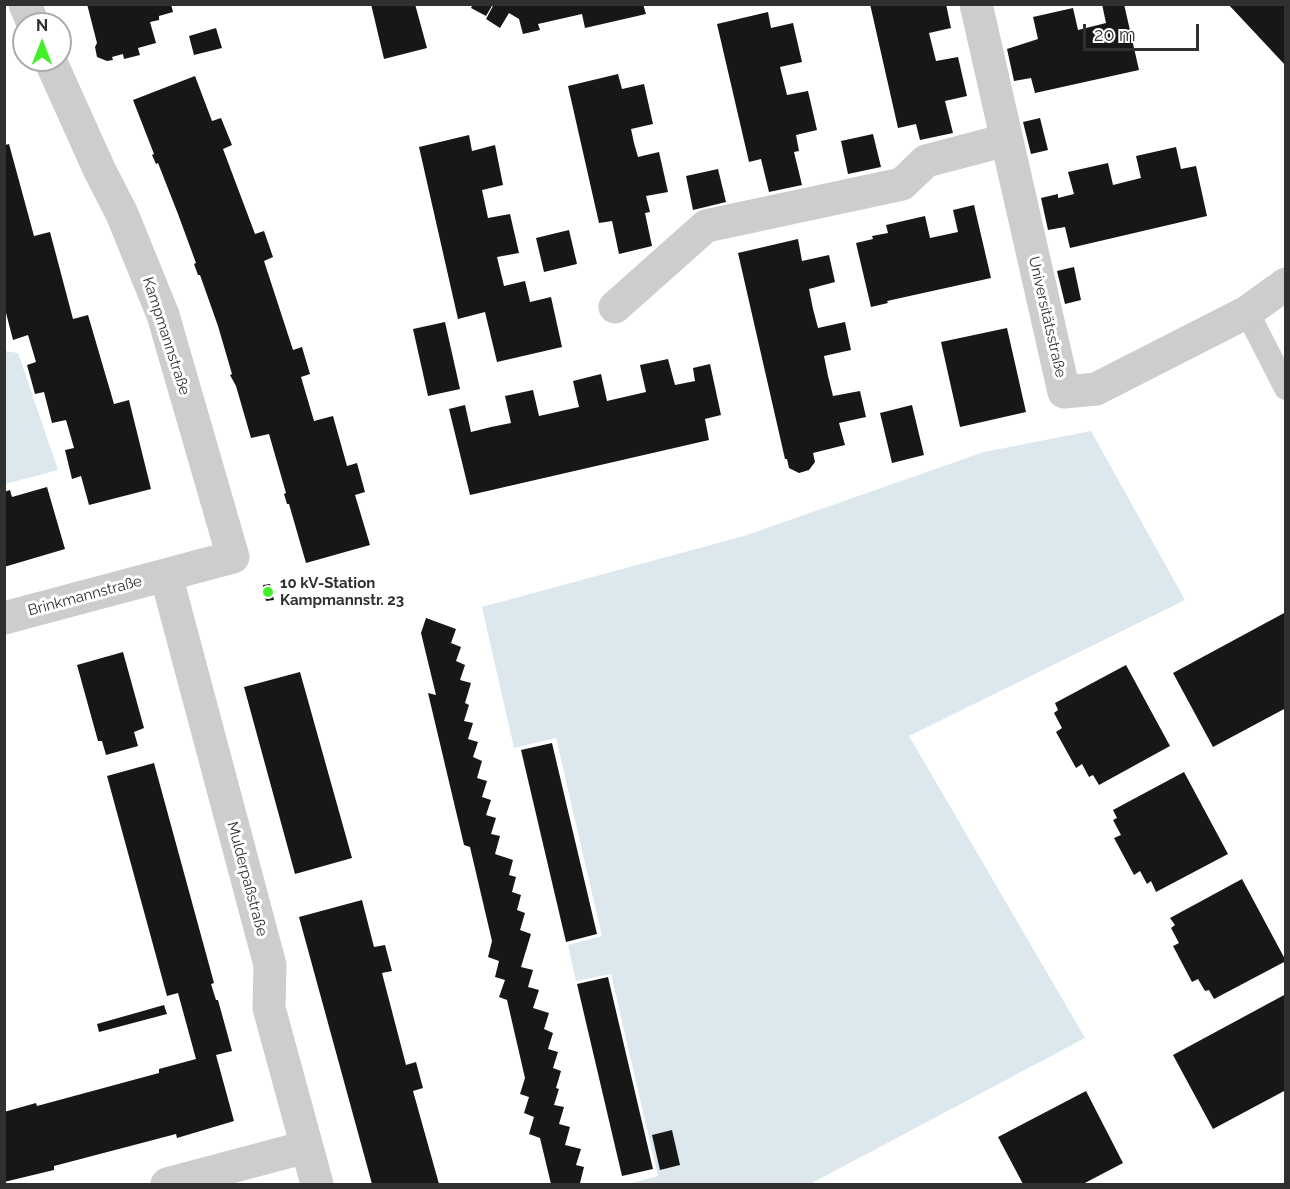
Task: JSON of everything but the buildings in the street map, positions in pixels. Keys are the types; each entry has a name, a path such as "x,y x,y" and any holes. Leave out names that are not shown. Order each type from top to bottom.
{"street":[{"name":"Universitätsstraße","path":"976,4 1064,392 1096,389 1247,312 1286,284"},
{"name":"Kampmannstraße","path":"55,72 122,214 163,315 233,556 166,575"},
{"path":"615,307 706,226 902,184 926,161 1006,140"},
{"name":"Brinkmannstraße","path":"4,618 166,575"},
{"name":"Mulderpaßstraße","path":"166,575 270,965 269,1008 317,1185"},
{"path":"166,1185 306,1147"}],"lane":[{"path":"1247,312 1286,388"}],"shaded area":[{"path":"5,351 18,353 58,470 5,484"},
{"path":"1091,431 1185,600 909,736 1085,1038 810,1184 628,1184 658,1176 611,974 576,981 568,945 602,936 556,738 514,748 482,607 744,536 984,452"}],"place":[{"name":"10 kV-Station Kampmannstr. 23","path":"268,592"}]}
